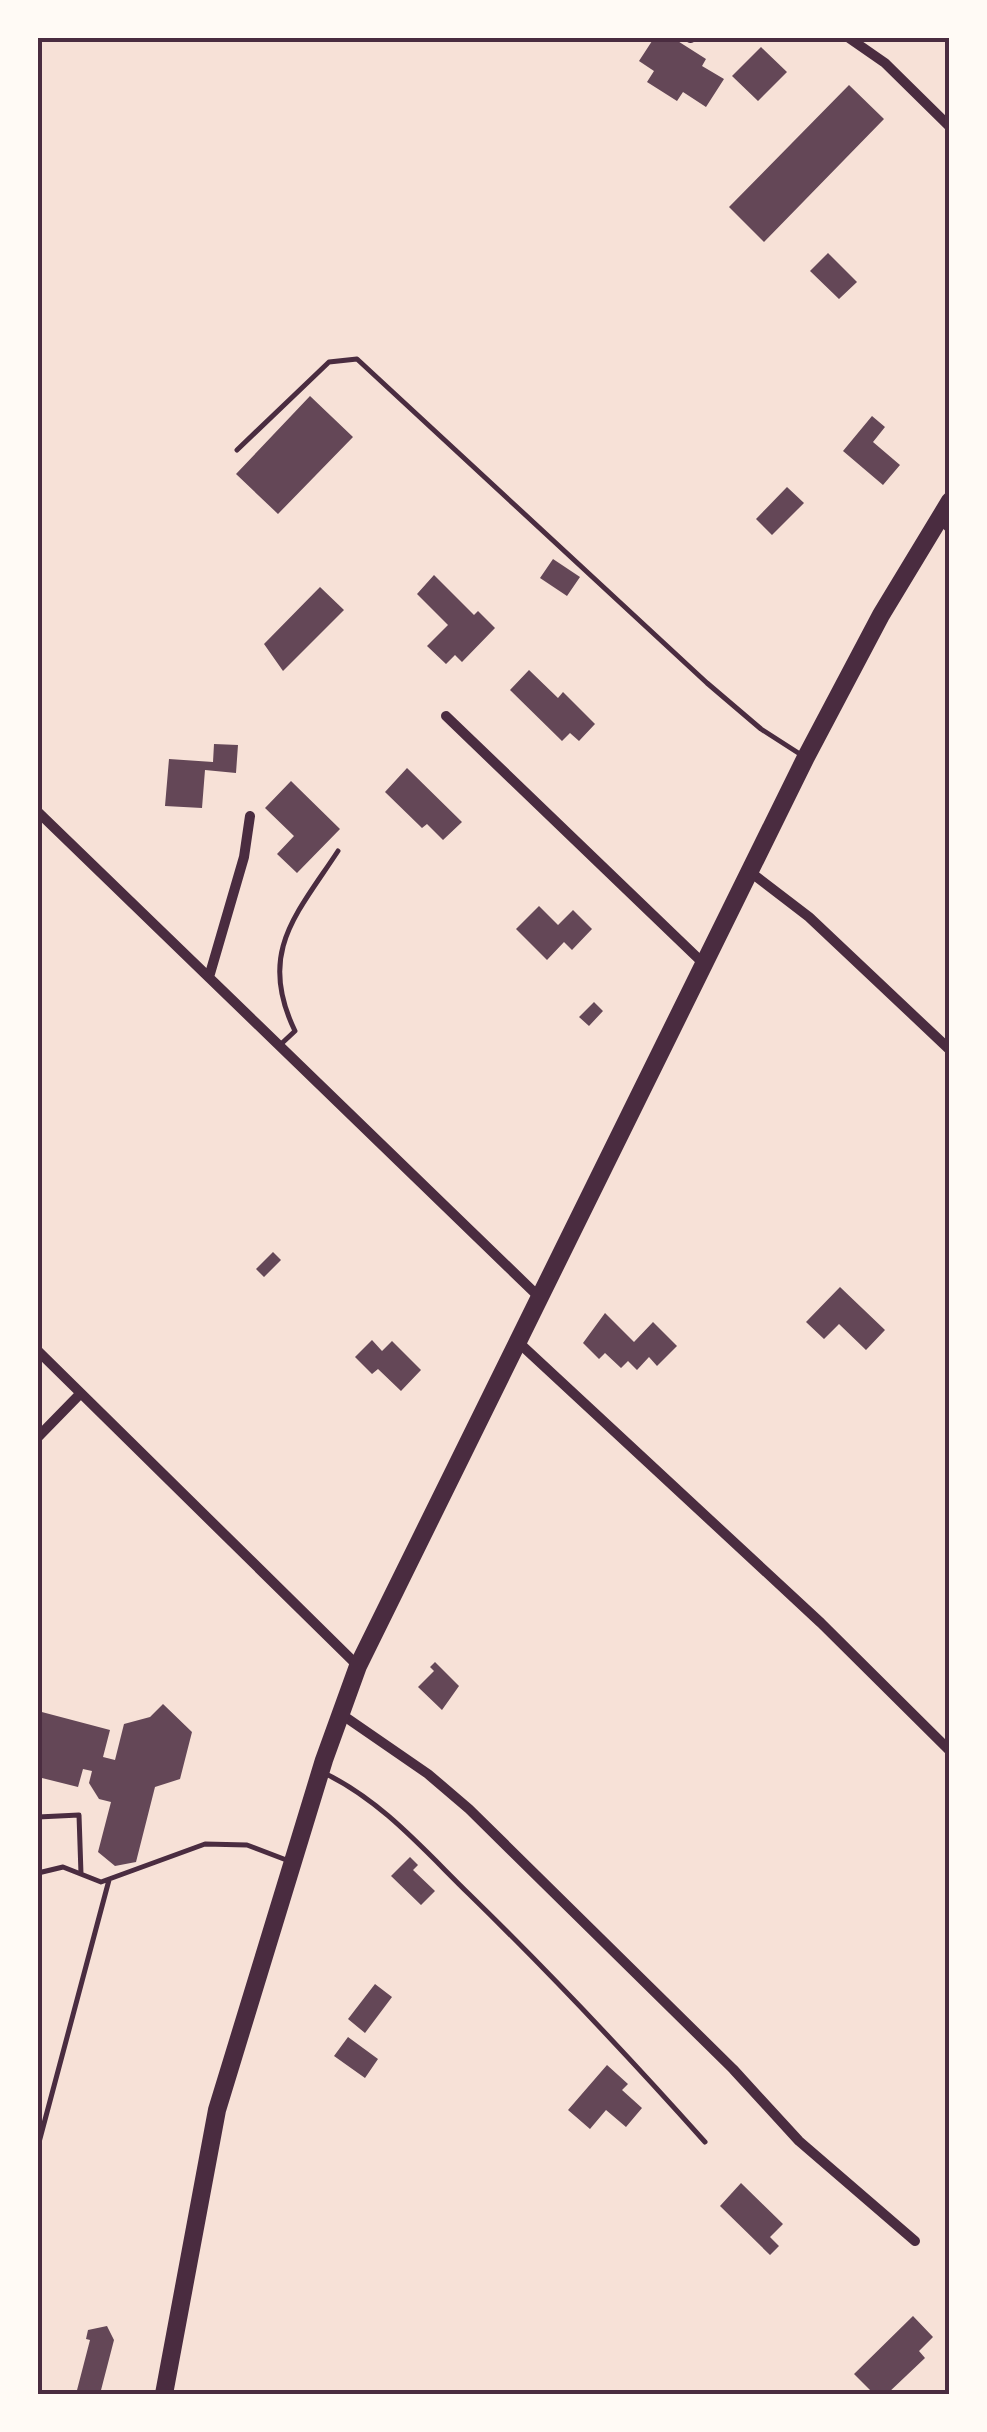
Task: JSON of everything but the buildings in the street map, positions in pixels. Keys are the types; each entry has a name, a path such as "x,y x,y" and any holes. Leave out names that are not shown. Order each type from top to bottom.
{"highway":[{"path":"164,2394 217,2110 292,1862 358,1666 806,757 944,526 950,502"}],"street":[{"path":"849,38 885,63 950,126"},
{"path":"446,716 704,964"},
{"path":"38,812 538,1296"},
{"path":"209,978 244,856 250,816"},
{"path":"750,871 809,917 950,1050"},
{"path":"516,1341 822,1623 950,1751"},
{"path":"38,1351 358,1666"},
{"path":"38,1437 80,1394"},
{"path":"340,1714 415,1765 469,1809 733,2069 798,2142 914,2241"}],"lane":[{"path":"237,450 329,362 357,359 707,683 761,729 806,757"},
{"path":"280,1044 295,1031 277,982 278,956 290,923 338,851"},
{"path":"321,1771 350,1786 390,1816 555,1979 706,2142"},
{"path":"38,1817 79,1815 81,1874"},
{"path":"38,1873 64,1866 102,1882 205,1844 247,1845 292,1862"},
{"path":"38,2146 109,1880"}]}
